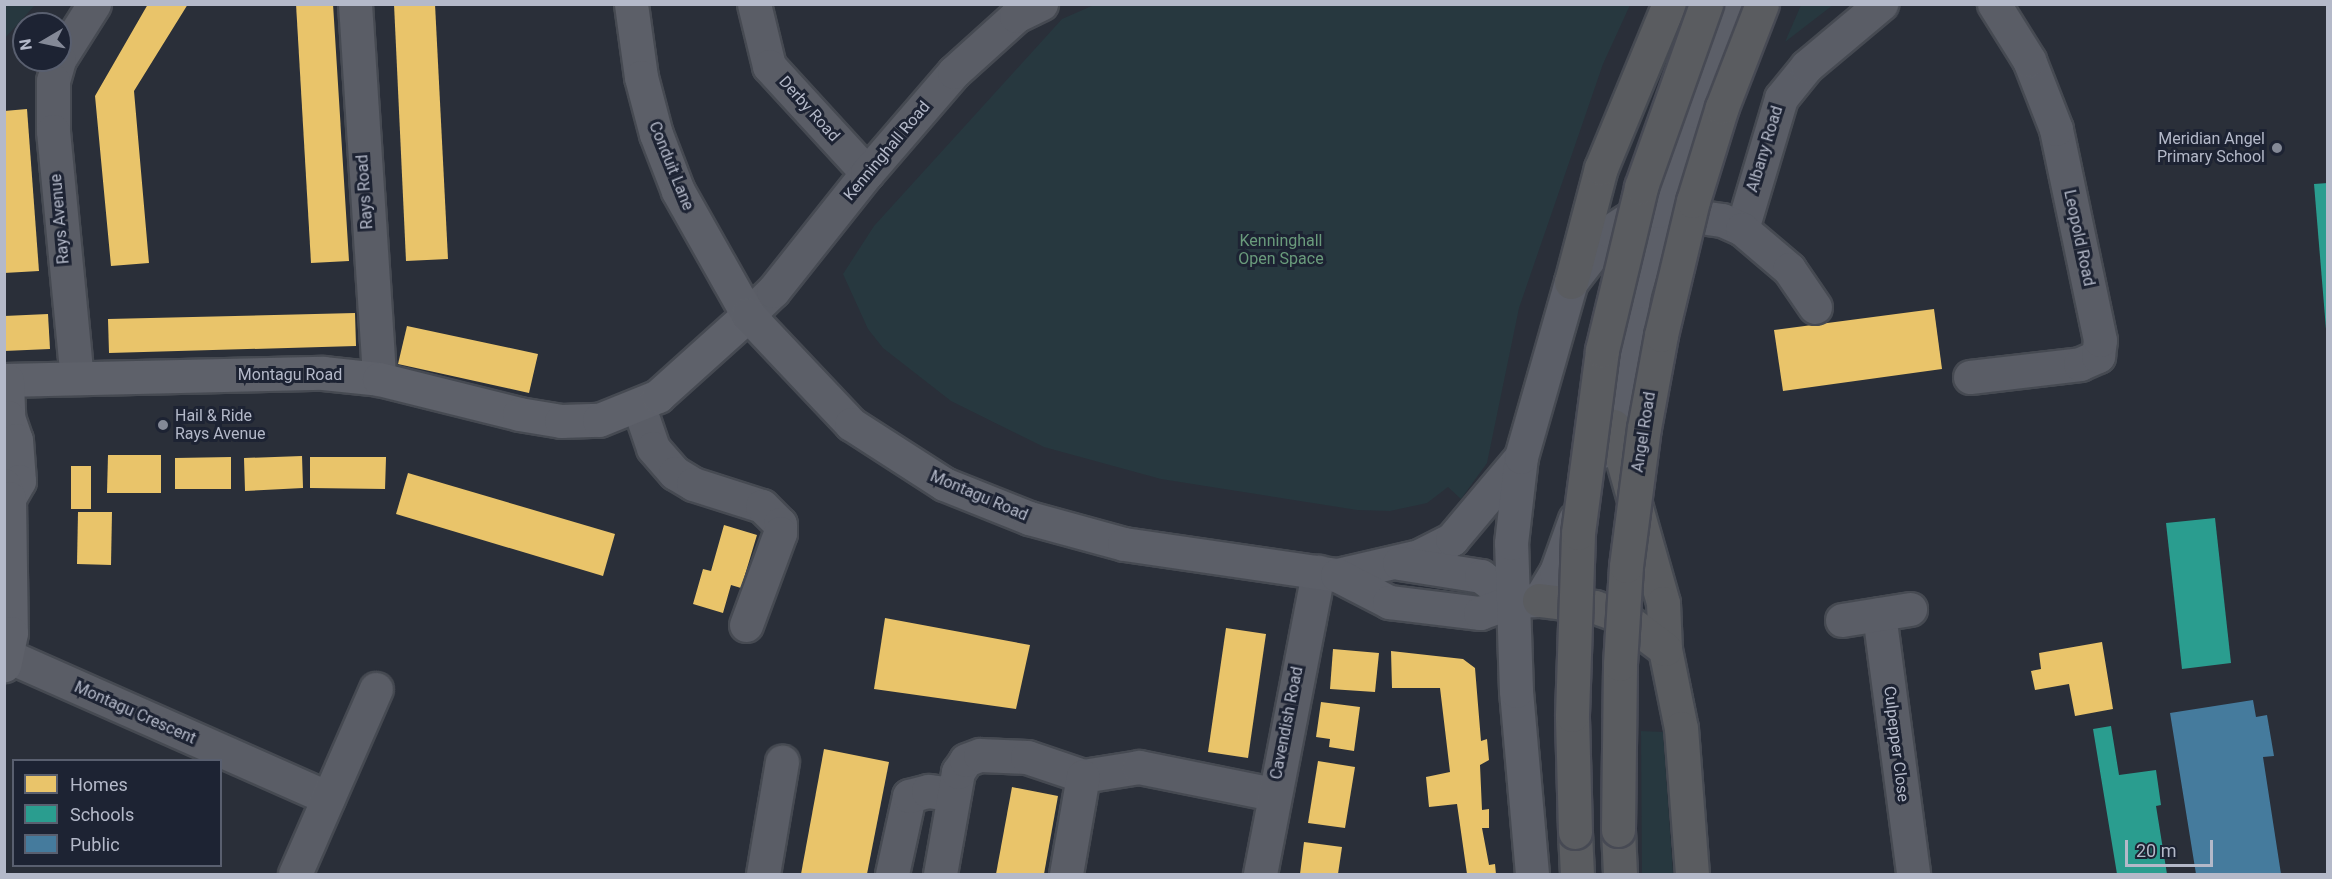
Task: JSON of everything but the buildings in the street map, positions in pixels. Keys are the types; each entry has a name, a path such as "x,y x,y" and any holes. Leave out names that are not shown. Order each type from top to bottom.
{"highway":[{"path":"1571,282 1601,168 1669,4"},
{"path":"1577,874 1572,715 1578,533 1602,350 1641,187 1706,4"},
{"name":"Angel Road","path":"1620,874 1618,830 1620,664 1626,566 1644,428 1661,335 1692,201 1722,107 1762,4"},
{"path":"1613,426 1656,571 1665,649 1681,728 1692,874"},
{"path":"1526,601 1595,607 1621,616 1665,649"}],"main road":[{"name":"Conduit Lane","path":"631,4 641,77 656,134 678,191 748,315"},
{"name":"Angel Road","path":"1526,601 1556,572 1584,490 1613,426 1634,292 1658,211 1696,111 1743,4"},
{"path":"1532,874 1516,691 1526,601 1511,543 1521,457 1571,282"},
{"name":"Montagu Road","path":"6,380 323,373 379,379 561,421 599,420 639,407 686,374 748,315 851,424 944,484 1029,518 1124,544 1328,574 1389,602 1480,613 1526,601"},
{"path":"6,380 8,437 19,482 7,492 6,661"},
{"path":"1392,562 1419,556 1452,539 1521,457"},
{"name":"Montagu Road","path":"1328,574 1392,562 1481,576 1526,601"}],"street":[{"name":"Rays Avenue","path":"72,40 94,4"},
{"name":"Rays Road","path":"355,4 379,379"},
{"name":"Derby Road","path":"754,4 769,66 867,173"},
{"name":"Kenninghall Road","path":"748,315 773,291 867,173 988,38 1016,16 1041,4"},
{"name":"Albany Road","path":"1742,229 1781,98 1807,66 1881,4"},
{"name":"Leopold Road","path":"1970,377 2080,364 2098,356 2100,340 2056,129 2029,60 1994,4"},
{"name":"Rays Avenue","path":"56,72 53,81 53,131 77,378"},
{"path":"1571,282 1610,231 1633,216 1658,211 1722,220 1742,229 1789,269 1815,307"},
{"path":"639,407 654,448 675,473 693,484 762,506 780,524 780,532 746,625"},
{"name":"Cavendish Road","path":"1260,874 1273,794 1328,574"},
{"name":"Culpepper Close","path":"1842,620 1895,611 1913,874"},
{"name":"Montagu Crescent","path":"6,661 328,798"},
{"path":"295,874 376,689"},
{"path":"940,874 958,772 966,760 980,755 1027,757 1083,776 1139,767 1273,794"},
{"path":"764,874 782,762"},
{"path":"1066,874 1083,776"},
{"path":"892,874 909,796 928,792 954,794"}],"green space":[{"path":"4,5 35,5 29,12 12,12 12,30 5,38"},
{"name":"Kenninghall Open Space","path":"1094,5 1630,5 1603,64 1519,308 1487,463 1461,499 1448,487 1427,503 1390,511 1357,510 1161,479 1044,447 951,401 883,348 868,329 843,274 874,226 1062,19"},
{"path":"1801,5 1833,5 1785,42"},
{"path":"1641,731 1663,732 1673,874 1642,874"}],"place":[{"name":"Meridian Angel Primary School","path":"2277,148"},
{"name":"Hail & Ride Rays Avenue","path":"163,425"}]}
